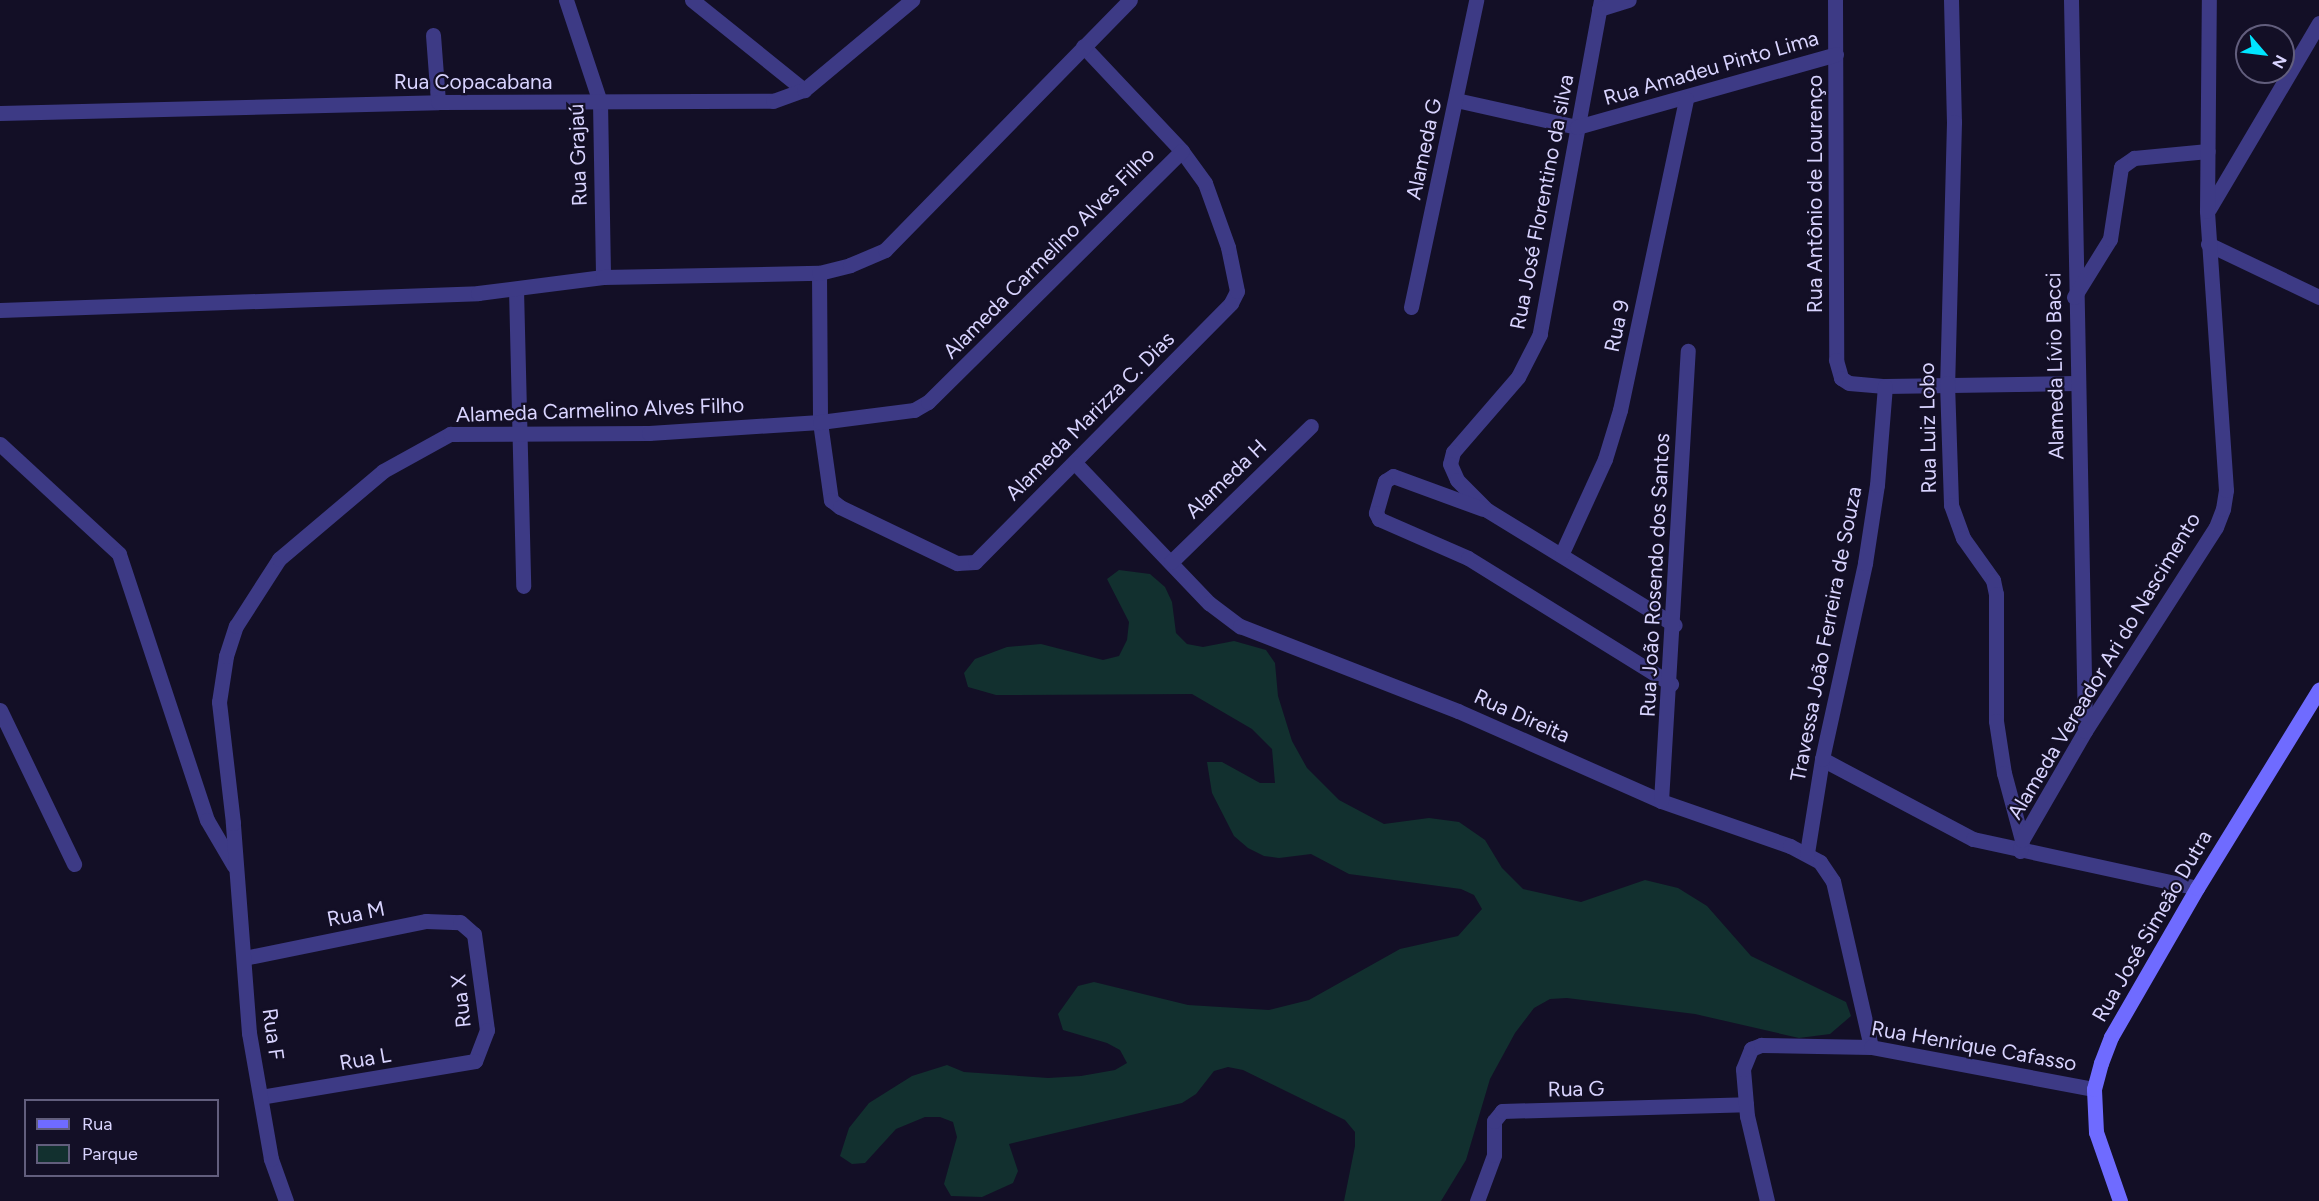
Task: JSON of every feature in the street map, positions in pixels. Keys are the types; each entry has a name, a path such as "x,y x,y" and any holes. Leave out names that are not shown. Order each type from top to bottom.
{"main road":[{"name":"Rua José Simeão Dutra","path":"2120,1201 2096,1132 2094,1089 2111,1037 2197,888 2319,690"}],"street":[{"name":"Rua Grajaú","path":"566,0 600,102 603,277"},
{"path":"692,0 804,90"},
{"name":"Rua Copacabana","path":"0,113 438,102 749,103 792,96 804,90 912,0"},
{"path":"0,310 446,294 516,289 603,277 819,273 866,260 885,250 1130,0"},
{"name":"Alameda G","path":"1411,307 1476,0"},
{"path":"1600,5 1629,0"},
{"name":"Rua Antônio de Lourenço","path":"1835,0 1837,371 1849,383 1885,386"},
{"name":"Rua Luiz Lobo","path":"1952,0 1954,122 1947,383 1951,505 1963,538 1993,580 1996,594 1996,721 2004,773 2021,846"},
{"name":"Alameda Lívio Bacci","path":"2071,0 2074,297 2085,731"},
{"name":"Alameda Vereador Ari do Nascimento","path":"2021,846 2085,731 2216,526 2223,509 2226,490 2207,211 2209,0"},
{"name":"Rua José Florentino da silva","path":"1600,5 1540,334 1532,355 1450,459 1457,480 1487,510 1562,553 1675,625"},
{"path":"2207,211 2319,23"},
{"path":"433,34 438,102"},
{"path":"1083,46 1182,151"},
{"name":"Rua Amadeu Pinto Lima","path":"1456,100 1577,127 1686,99 1836,54"},
{"name":"Rua 9","path":"1562,553 1605,459 1620,410 1686,99"},
{"name":"Alameda Marizza C. Dias","path":"820,422 831,500 840,507 967,564 975,562 1076,463 1231,303 1237,291 1215,206 1205,183 1182,151"},
{"name":"Alameda Carmelino Alves Filho","path":"235,869 219,702 226,656 250,599 279,559 383,471 418,449 450,434 649,432 820,422 914,411 928,402 1182,151"},
{"path":"2074,297 2110,238 2121,167 2134,158 2208,151"},
{"path":"2208,244 2319,297"},
{"path":"819,273 820,422"},
{"path":"516,289 517,432 523,586"},
{"name":"Rua João Rosendo dos Santos","path":"1661,801 1675,625 1689,351"},
{"path":"1885,386 1947,383 2076,383"},
{"name":"Travessa João Ferreira de Souza","path":"1807,853 1822,759 1865,563 1877,485 1885,386"},
{"name":"Alameda H","path":"1171,562 1311,426"},
{"path":"0,444 119,554 207,820 235,869"},
{"name":"Rua Direita","path":"1076,463 1209,603 1240,627 1458,711 1661,801 1807,853 1829,870 1833,881 1871,1047"},
{"path":"1487,510 1393,476 1385,481 1376,513 1379,519 1468,558 1671,684"},
{"path":"0,710 74,864"},
{"path":"1822,759 1933,820 1973,839 2021,846 2197,888"},
{"name":"Rua F","path":"235,869 249,1033 270,1159 286,1201"},
{"name":"Rua M","path":"244,958 426,921 460,922 474,934"},
{"name":"Rua X","path":"474,934 487,1030 475,1061"},
{"name":"Rua Henrique Cafasso","path":"1767,1201 1746,1104 1743,1069 1751,1049 1761,1045 1871,1047 2094,1089"},
{"name":"Rua L","path":"261,1097 475,1061"},
{"name":"Rua G","path":"1477,1201 1494,1155 1494,1120 1502,1111 1746,1104"}],"green space":[{"path":"1119,570 1150,574 1165,587 1172,602 1176,633 1187,644 1203,647 1234,641 1266,650 1275,663 1278,696 1292,741 1307,768 1339,800 1384,824 1429,818 1459,822 1485,840 1502,868 1523,889 1581,902 1645,880 1678,888 1707,906 1751,956 1846,1002 1851,1016 1830,1034 1799,1038 1695,1014 1567,998 1550,999 1534,1008 1515,1033 1490,1079 1466,1160 1441,1201 1344,1201 1355,1146 1355,1132 1345,1120 1243,1070 1228,1067 1214,1071 1196,1094 1182,1103 1009,1144 1018,1171 1013,1183 982,1197 951,1196 944,1184 957,1137 953,1122 940,1117 925,1117 896,1129 865,1163 852,1164 840,1156 849,1128 869,1103 912,1076 947,1065 964,1072 1048,1078 1081,1076 1115,1070 1127,1063 1120,1050 1107,1043 1063,1030 1058,1014 1078,986 1094,982 1188,1005 1269,1010 1309,1000 1400,949 1458,936 1482,909 1474,895 1461,889 1349,874 1311,854 1279,858 1264,856 1248,848 1234,836 1212,793 1207,762 1222,762 1260,783 1275,783 1272,749 1252,729 1192,694 996,695 968,687 964,673 975,659 1007,647 1041,644 1103,660 1119,656 1127,640 1129,622 1107,579"}]}
